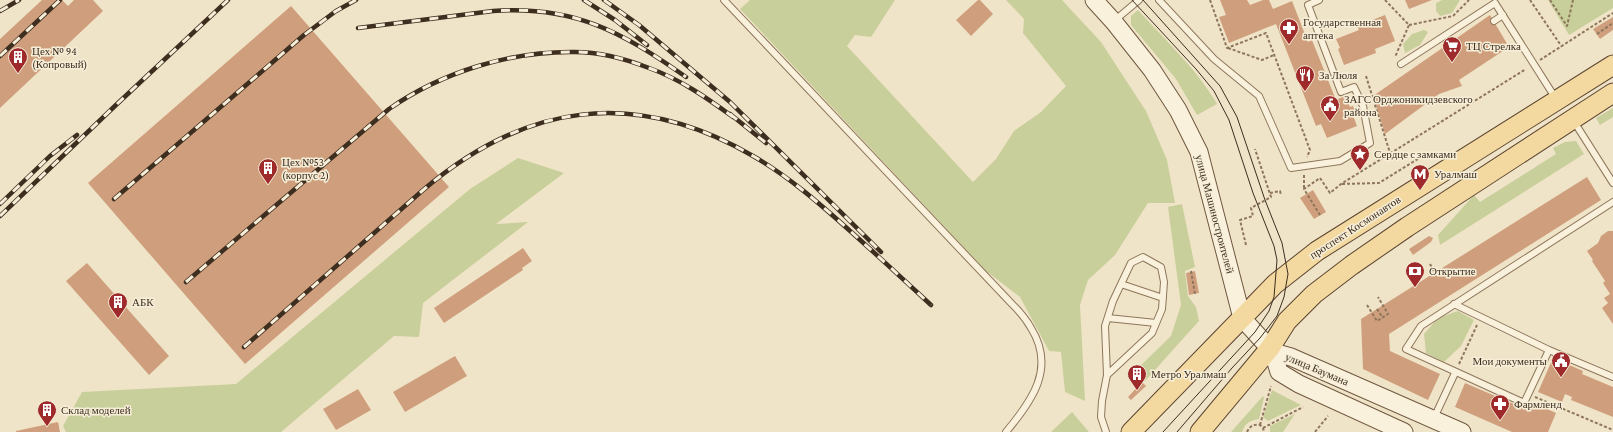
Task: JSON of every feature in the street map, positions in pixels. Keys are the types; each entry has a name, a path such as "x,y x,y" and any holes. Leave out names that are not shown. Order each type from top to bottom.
{"main road":[{"name":"улица Машиностроителей","path":"1094,0 1114,22 1152,70 1178,110 1199,152 1242,318 1271,350"},
{"name":"проспект Космонавтов","path":"1132,432 1275,284 1317,251 1613,65"},
{"path":"1200,432 1271,350 1287,321 1314,294 1352,265 1407,227 1613,93"},
{"name":"улица Баумана","path":"1271,350 1291,356 1462,432"},
{"name":"улица Баумана","path":"1271,350 1279,372 1299,384 1404,432"}],"lane":[{"path":"724,0 1012,304 1032,328 1041,352 1041,374 1037,388 1025,409 1006,432"},
{"path":"1114,22 1138,0"},
{"path":"1159,0 1214,59 1259,96 1291,168 1340,161 1370,143 1363,106 1354,87 1341,92 1308,5 1319,0"},
{"path":"1401,64 1495,3 1557,100"},
{"path":"1494,21 1503,15"},
{"path":"1572,119 1613,183"},
{"path":"1548,350 1524,404 1406,349 1421,326 1613,202"},
{"path":"1106,432 1101,417 1102,401 1107,375 1105,326 1113,301 1131,263 1143,257 1160,267 1164,282 1162,309 1152,333 1107,375"},
{"path":"1121,284 1163,298"},
{"path":"1454,304 1548,350 1613,377"},
{"path":"1108,318 1156,323"},
{"path":"1434,420 1455,373"}],"path":[{"path":"1210,0 1227,48"},
{"path":"1385,0 1409,25"},
{"path":"1409,25 1453,16 1469,0"},
{"path":"1530,0 1562,47"},
{"path":"1550,0 1567,26 1572,0"},
{"path":"1304,189 1320,178 1330,193 1341,184 1562,47 1613,13"},
{"path":"1597,34 1613,23"},
{"path":"1393,63 1409,25"},
{"path":"1227,48 1266,33 1310,150 1304,166 1304,189 1320,215"},
{"path":"1227,48 1262,60 1274,55"},
{"path":"1366,76 1390,153"},
{"path":"1246,245 1240,220 1253,216 1251,208 1271,197 1255,149"},
{"path":"1341,184 1379,183 1421,157"},
{"path":"1270,193 1280,191 1281,194"},
{"path":"1430,264 1435,273"},
{"path":"1191,271 1195,294"},
{"path":"1367,305 1377,321 1388,314 1378,297"},
{"path":"1377,309 1382,318"},
{"path":"1455,373 1475,332"},
{"path":"1260,425 1270,386"},
{"path":"1529,394 1613,430"},
{"path":"1263,428 1303,407"},
{"path":"1315,432 1328,416"},
{"path":"1247,432 1249,427 1254,424 1260,425 1264,432"}],"green space":[{"path":"750,0 895,0 871,37 855,35 847,46 973,182 996,159 1014,131 1041,112 1066,86 1023,33 1024,19 1006,0 1062,0 1101,42 1146,111 1167,160 1175,203 1148,203 1115,255 1088,280 1080,305 1085,401 1065,392 1061,352 1049,351 1020,297 986,271 740,9"},
{"path":"1442,0 1460,0 1452,13 1440,16 1436,11 1436,3"},
{"path":"1548,0 1613,0 1613,8 1569,35"},
{"path":"1138,10 1180,55 1200,79 1217,104 1197,115 1176,79 1131,25 1131,16"},
{"path":"1424,30 1428,32 1420,45 1405,53 1403,44 1412,34"},
{"path":"1613,108 1613,117 1600,125 1596,118"},
{"path":"1576,141 1584,154 1440,245 1438,235 1474,195 1480,202 1556,154 1553,148 1565,142"},
{"path":"518,158 564,173 496,224 528,222 423,303 419,337 394,336 281,432 66,432 63,426 82,392 236,384 470,189"},
{"path":"1182,204 1195,267 1185,271 1188,296 1196,307 1199,321 1145,381 1135,371 1171,336 1181,305 1168,207"},
{"path":"1458,311 1474,320 1461,346 1444,362 1426,353 1424,334 1438,318"},
{"path":"1272,390 1301,405 1268,421 1263,417"},
{"path":"1263,396 1264,398 1259,419 1249,422 1242,432 1231,432"},
{"path":"1072,412 1089,432 1051,432"},
{"path":"1295,414 1283,432 1270,432 1270,426"}],"building":[{"name":"Цех № 94 (Копровый)","path":"42,0 62,0 68,6 74,0 93,0 103,11 0,108 0,39"},
{"path":"978,0 980,0 993,14 971,36 956,20"},
{"path":"1220,0 1247,0 1250,5 1263,0 1269,0 1273,9 1292,1 1308,42 1312,40 1336,100 1345,96 1350,107 1353,106 1355,112 1352,113 1357,126 1327,138 1321,124 1316,126 1276,24 1229,43 1219,17 1226,15"},
{"path":"1405,0 1432,0 1409,9"},
{"name":"Цех №53 (корпус 2)","path":"291,6 449,187 245,364 88,183"},
{"path":"1385,15 1395,41 1375,49 1376,53 1344,65 1336,39 1359,30 1357,26"},
{"name":"ТЦ Стрелка","path":"1490,15 1509,47 1459,80 1462,86 1439,94 1385,134 1373,96"},
{"path":"1613,17 1613,30 1600,39 1593,29"},
{"path":"1587,177 1601,200 1389,334 1390,351 1440,374 1428,400 1363,369 1361,319"},
{"path":"1313,190 1326,212 1314,219 1300,198"},
{"path":"1608,231 1613,231 1613,324 1602,308 1608,303 1604,298 1610,294 1603,283 1605,281 1587,251 1598,243 1601,236"},
{"path":"1429,236 1433,238 1431,242 1413,255 1409,249"},
{"path":"523,248 532,261 522,268 523,270 444,323 434,308"},
{"name":"АБК","path":"87,263 169,356 149,375 66,281"},
{"path":"1195,271 1199,293 1189,295 1186,273"},
{"path":"455,356 467,376 405,412 393,392"},
{"path":"1553,358 1583,371 1582,374 1613,387 1613,417 1571,400 1572,397 1565,394 1562,402 1538,392"},
{"name":"Метро Уралмаш","path":"1142,382 1146,386 1131,400 1128,397"},
{"path":"1465,383 1530,411 1534,403 1556,413 1548,432 1512,432 1455,407"},
{"path":"358,389 371,410 336,430 323,409"},
{"name":"Склад моделей","path":"58,422 60,432 16,432 16,431"}],"tram line":[{"path":"1132,0 1196,69 1214,91 1229,120 1253,193 1274,246 1277,260 1274,297 1269,311 1255,332 1163,432"},
{"path":"1143,0 1220,86 1237,117 1265,200 1282,243 1288,274 1284,297 1277,316 1260,338 1177,432"}],"railway":[{"path":"0,11 19,0"},
{"path":"0,56 60,0"},
{"path":"0,216 228,0"},
{"path":"114,199 304,35 336,11 356,0"},
{"path":"584,0 615,20 647,45"},
{"path":"604,0 639,25 730,102 881,252"},
{"path":"358,28 493,11 522,10 548,12 573,17 618,35 663,61 686,77"},
{"path":"186,282 389,109 431,84 478,66 526,55 575,52 603,55 631,62 660,72 682,83 733,117"},
{"path":"244,347 422,191 461,161 500,139 541,123 582,115 623,114 666,120 709,134 753,156 779,172 815,200 931,305"},
{"path":"730,114 766,143"},
{"path":"0,204 50,156 77,135"}],"place":[{"name":"Государственная аптека","path":"1289,45"},
{"name":"ТЦ Стрелка","path":"1452,63"},
{"name":"Цех № 94 (Копровый)","path":"18,74"},
{"name":"За Люля","path":"1305,92"},
{"name":"ЗАГС Орджоникидзевского района","path":"1330,122"},
{"name":"Сердце с замками","path":"1360,171"},
{"name":"Цех №53 (корпус 2)","path":"268,185"},
{"name":"Уралмаш","path":"1420,191"},
{"name":"Открытие","path":"1415,288"},
{"name":"АБК","path":"118,319"},
{"name":"Мои документы","path":"1561,378"},
{"name":"Метро Уралмаш","path":"1137,391"},
{"name":"Фармленд","path":"1500,421"},
{"name":"Склад моделей","path":"47,427"}]}
